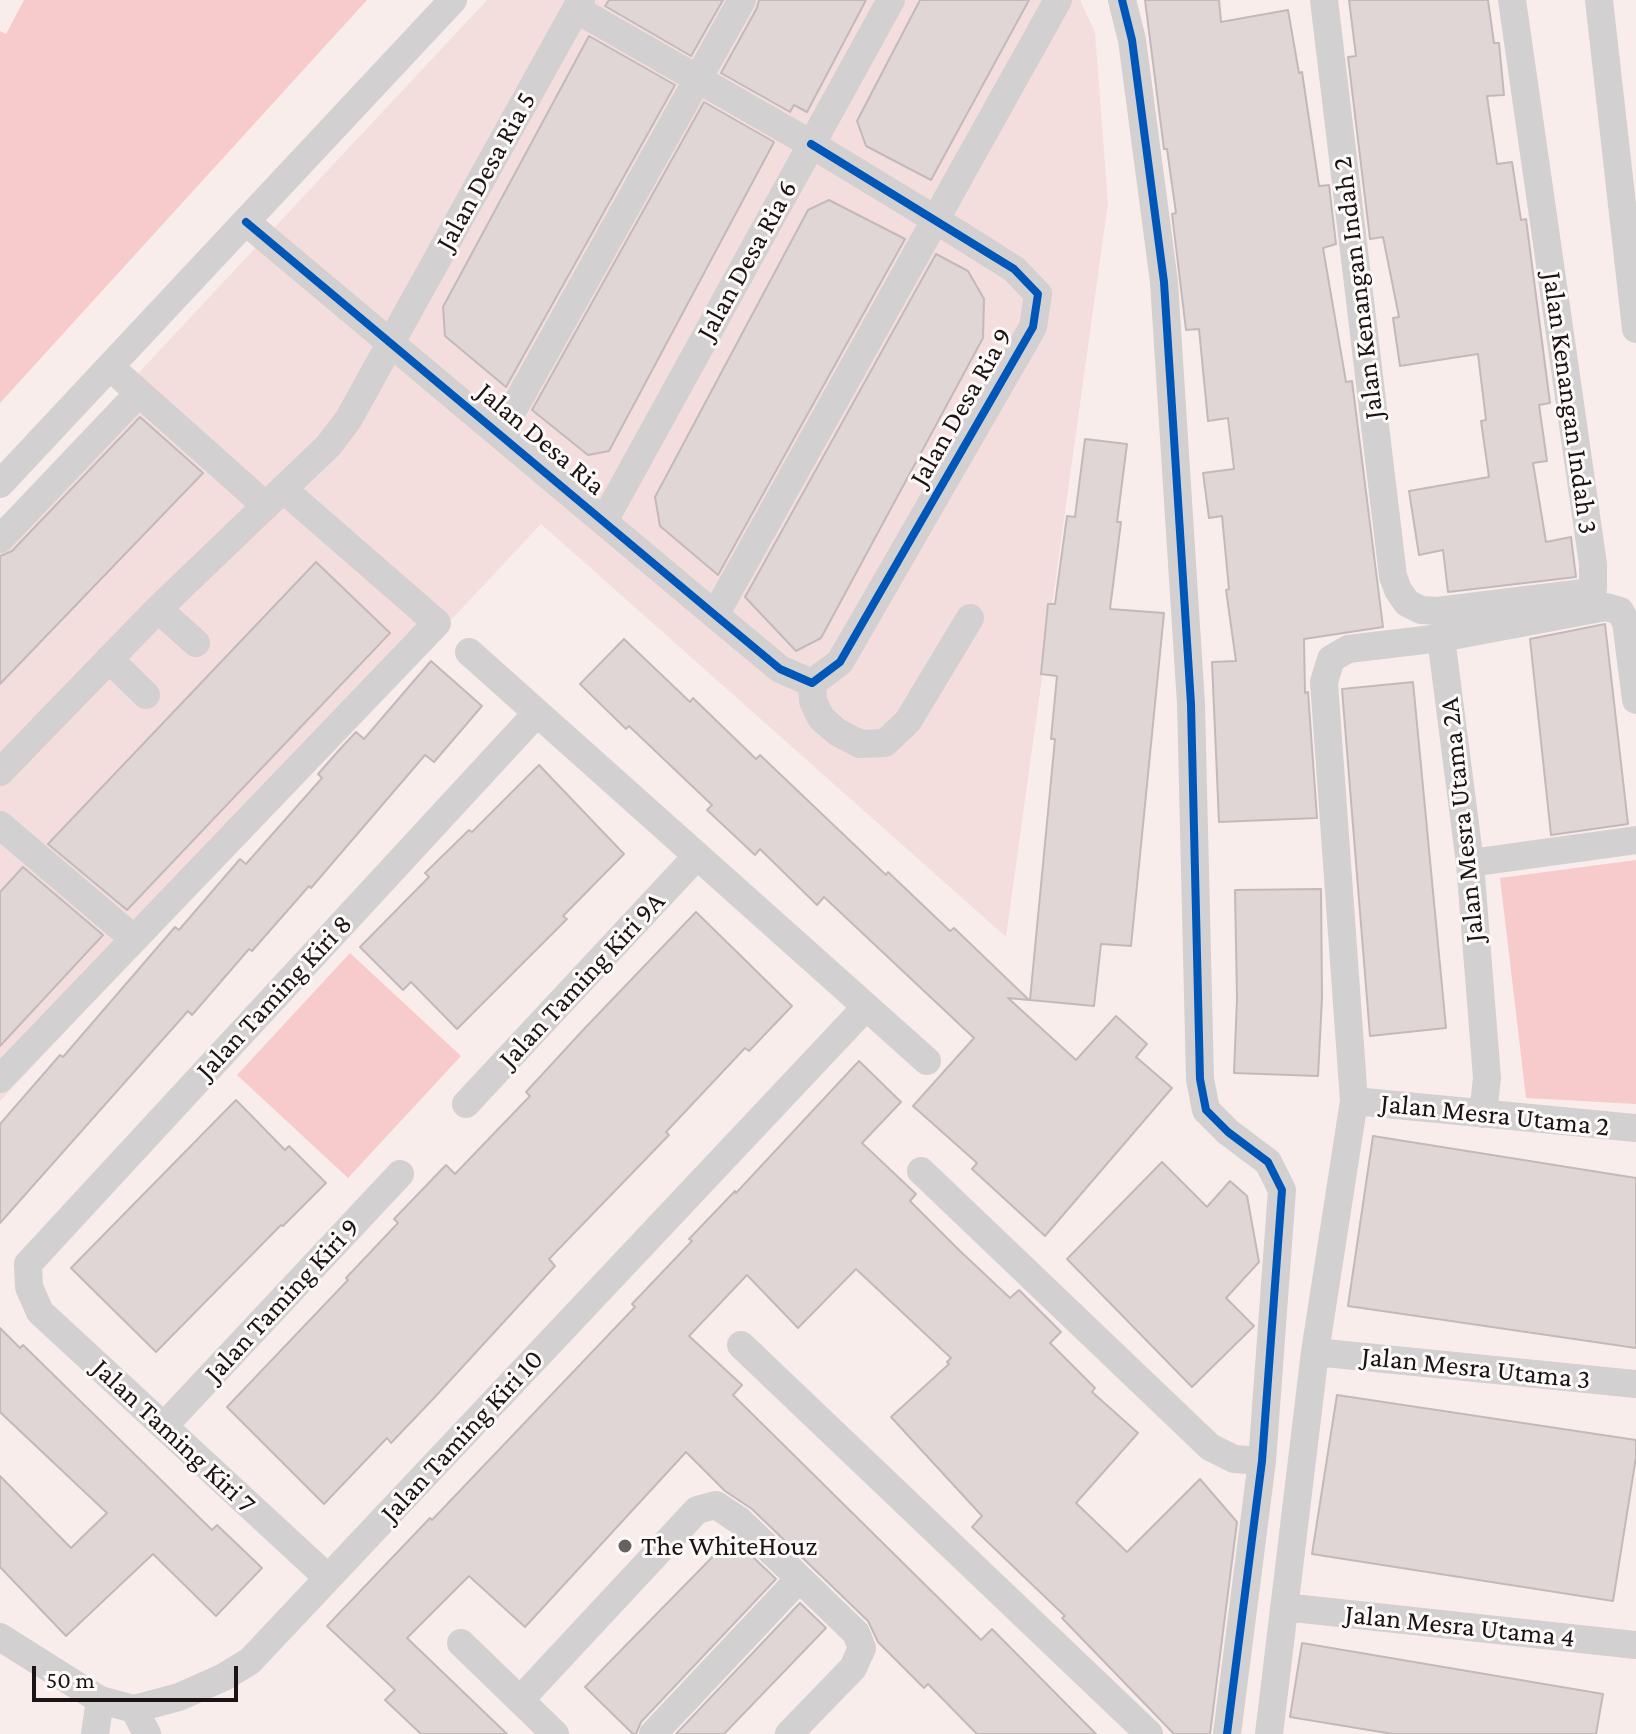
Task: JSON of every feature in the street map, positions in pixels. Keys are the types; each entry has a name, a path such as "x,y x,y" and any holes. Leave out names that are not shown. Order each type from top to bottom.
{"street":[{"path":"0,484 453,0"},
{"path":"500,433 742,0"},
{"name":"Jalan Desa Ria 6","path":"604,521 891,0"},
{"path":"715,615 1058,0"},
{"path":"1122,0 1132,40 1164,282 1191,704 1200,1079 1206,1110 1228,1132 1268,1162 1282,1190 1262,1461 1227,1734"},
{"name":"Jalan Kenangan Indah 2","path":"1324,0 1393,576"},
{"name":"Jalan Kenangan Indah 3","path":"1393,576 1407,603 1421,610 1437,611 1583,593 1593,588 1593,564 1512,0"},
{"path":"1599,0 1636,329"},
{"name":"Jalan Desa Ria 9","path":"578,4 697,80 811,144 1014,269 1038,294 1033,327 840,662 812,683"},
{"name":"Jalan Desa Ria 5","path":"0,772 158,609 328,446 348,420 578,4"},
{"name":"Jalan Desa Ria","path":"246,222 780,669 812,683"},
{"path":"0,1079 437,623 139,393 110,367"},
{"path":"0,539 139,393"},
{"path":"1269,1734 1315,1352 1354,1101 1324,682 1331,659 1348,649 1441,638 1606,607 1620,611 1626,622 1636,700"},
{"path":"158,609 196,643"},
{"path":"812,683 813,701 821,718 837,732 860,744 885,743 908,721 970,618"},
{"name":"Jalan Mesra Utama 2A","path":"1441,638 1470,863 1487,1078 1483,1114"},
{"path":"469,652 927,1061"},
{"path":"109,659 146,695"},
{"name":"Jalan Taming Kiri 8","path":"29,1287 28,1264 537,713"},
{"path":"0,825 134,939"},
{"path":"1470,863 1636,840"},
{"name":"Jalan Taming Kiri 9A","path":"466,1104 697,856"},
{"name":"Jalan Taming Kiri 10","path":"0,1637 100,1700 134,1709 179,1697 224,1677 250,1661 866,1007"},
{"name":"Jalan Mesra Utama 2","path":"1354,1101 1636,1128"},
{"path":"921,1171 1210,1447 1234,1459 1262,1461"},
{"name":"Jalan Taming Kiri 9","path":"164,1426 400,1174"},
{"name":"Jalan Taming Kiri 7","path":"29,1287 40,1312 328,1578"},
{"path":"741,1345 1149,1734"},
{"name":"Jalan Mesra Utama 3","path":"1315,1352 1636,1384"},
{"path":"520,1700 697,1510 716,1505 740,1521 856,1633 862,1648 853,1668 789,1734"},
{"path":"653,1734 799,1579"},
{"name":"Jalan Mesra Utama 4","path":"1284,1607 1636,1645"},
{"path":"461,1643 555,1734"},
{"path":"95,1734 100,1700"},
{"path":"134,1709 147,1734"}],"shaded area":[{"path":"24,0 367,0 0,403 0,31 6,34"},
{"path":"487,0 1080,0 1095,32 1108,203 1006,937 541,524 0,1101 0,521"},
{"path":"1636,860 1636,1104 1526,1098 1500,878"},
{"path":"350,953 461,1056 348,1178 237,1075"}],"building":[{"path":"609,0 723,0 691,56 605,6"},
{"path":"759,0 866,0 807,112 794,105 790,112 721,73"},
{"path":"920,0 1029,0 931,180 866,146 857,121"},
{"path":"1145,0 1219,0 1221,22 1288,10 1299,73 1302,72 1319,186 1329,185 1336,244 1323,248 1346,382 1352,381 1383,627 1304,639 1305,693 1308,692 1317,818 1219,822 1212,662 1236,661 1226,590 1229,589 1222,516 1209,518 1203,473 1234,469 1228,418 1208,421 1199,329 1186,330 1172,214 1176,213 1167,149 1164,149"},
{"path":"1349,0 1488,0 1494,43 1499,43 1504,95 1487,96 1497,164 1512,162 1521,220 1526,219 1550,403 1539,405 1547,461 1533,463 1546,542 1571,537 1576,577 1448,592 1443,550 1419,555 1409,491 1489,477 1481,421 1486,420 1478,354 1400,366 1393,318 1399,317 1383,237 1370,239 1348,57 1356,56"},
{"path":"589,36 675,85 506,387 445,336 443,307"},
{"path":"704,102 774,142 609,451 588,455 532,410"},
{"path":"829,200 905,239 718,575 660,526 655,497 808,210"},
{"path":"936,254 968,271 984,299 983,338 821,638 796,651 745,597"},
{"path":"140,417 203,473 0,684 0,556 12,551"},
{"path":"1085,439 1127,444 1110,609 1164,613 1131,946 1101,944 1094,1006 1030,1000 1055,739 1051,739 1057,676 1041,674 1048,604 1055,604 1067,516 1075,517"},
{"path":"316,562 390,633 127,910 48,844"},
{"path":"1605,624 1628,824 1551,835 1530,639"},
{"path":"624,639 690,702 693,698 756,759 760,755 886,875 888,872 950,931 954,928 1029,1000 1008,998 1076,1060 1116,1016 1147,1044 1136,1057 1172,1088 1045,1236 972,1169 977,1163 913,1106 974,1038 824,897 817,905 760,849 755,855 707,810 712,805 580,684"},
{"path":"431,661 482,706 434,762 425,755 311,888 309,886 252,951 249,949 192,1015 188,1011 0,1223 0,1124 60,1055 63,1057 175,927 179,930 240,859 246,864 322,778 318,774 341,748 356,732 364,739"},
{"path":"1413,682 1446,1028 1370,1036 1342,689"},
{"path":"539,765 624,854 563,916 567,919 457,1029 411,982 403,990 360,947 429,877 425,873 469,830 472,832"},
{"path":"23,867 103,935 0,1046 0,892"},
{"path":"1321,889 1322,998 1318,1076 1234,1073 1237,999 1235,890"},
{"path":"696,912 792,1006 749,1051 745,1048 666,1132 669,1135 549,1259 555,1266 434,1398 391,1443 387,1438 324,1504 227,1407 348,1280 346,1278 398,1223 394,1219 446,1165 455,1174 530,1096 526,1092"},
{"path":"859,1061 901,1102 862,1143 916,1194 910,1201 960,1251 1010,1298 1019,1290 1061,1332 1050,1343 1095,1388 1092,1392 1138,1433 1076,1503 1127,1552 1200,1479 1237,1522 1210,1734 1174,1734 1062,1618 1065,1616 972,1527 982,1516 891,1417 949,1364 947,1362 951,1358 856,1269 798,1328 747,1275 689,1336 742,1385 733,1395 981,1640 992,1629 1096,1734 977,1734 928,1684 924,1688 878,1642 868,1621 752,1509 725,1491 686,1452 525,1627 469,1576 407,1638 507,1734 421,1734 385,1700 395,1690 327,1626 635,1307 632,1304 692,1241 689,1239"},
{"path":"236,1100 285,1150 289,1146 326,1183 156,1352 71,1268"},
{"path":"1373,1136 1636,1178 1636,1348 1348,1306"},
{"path":"1162,1162 1207,1207 1230,1181 1247,1196 1259,1262 1226,1298 1254,1326 1192,1387 1067,1259"},
{"path":"0,1328 20,1348 23,1345 212,1530 217,1525 262,1568 216,1616 153,1554 66,1636 0,1567 0,1476 71,1548 107,1513 0,1412"},
{"path":"1337,1395 1636,1440 1636,1457 1613,1601 1312,1554"},
{"path":"732,1537 776,1579 633,1734 585,1687"},
{"path":"800,1603 826,1628 724,1734 676,1734"},
{"path":"1302,1643 1603,1694 1596,1734 1393,1734 1290,1717"}],"cycle path":[{"path":"1122,0 1132,40 1164,282 1191,704 1200,1079 1206,1110 1228,1132 1268,1162 1282,1190 1262,1461 1227,1734"},
{"path":"246,222 780,669 812,683 840,662 1033,327 1038,294 1014,269 811,144"}],"place":[{"name":"The WhiteHouz","path":"625,1546"}]}
